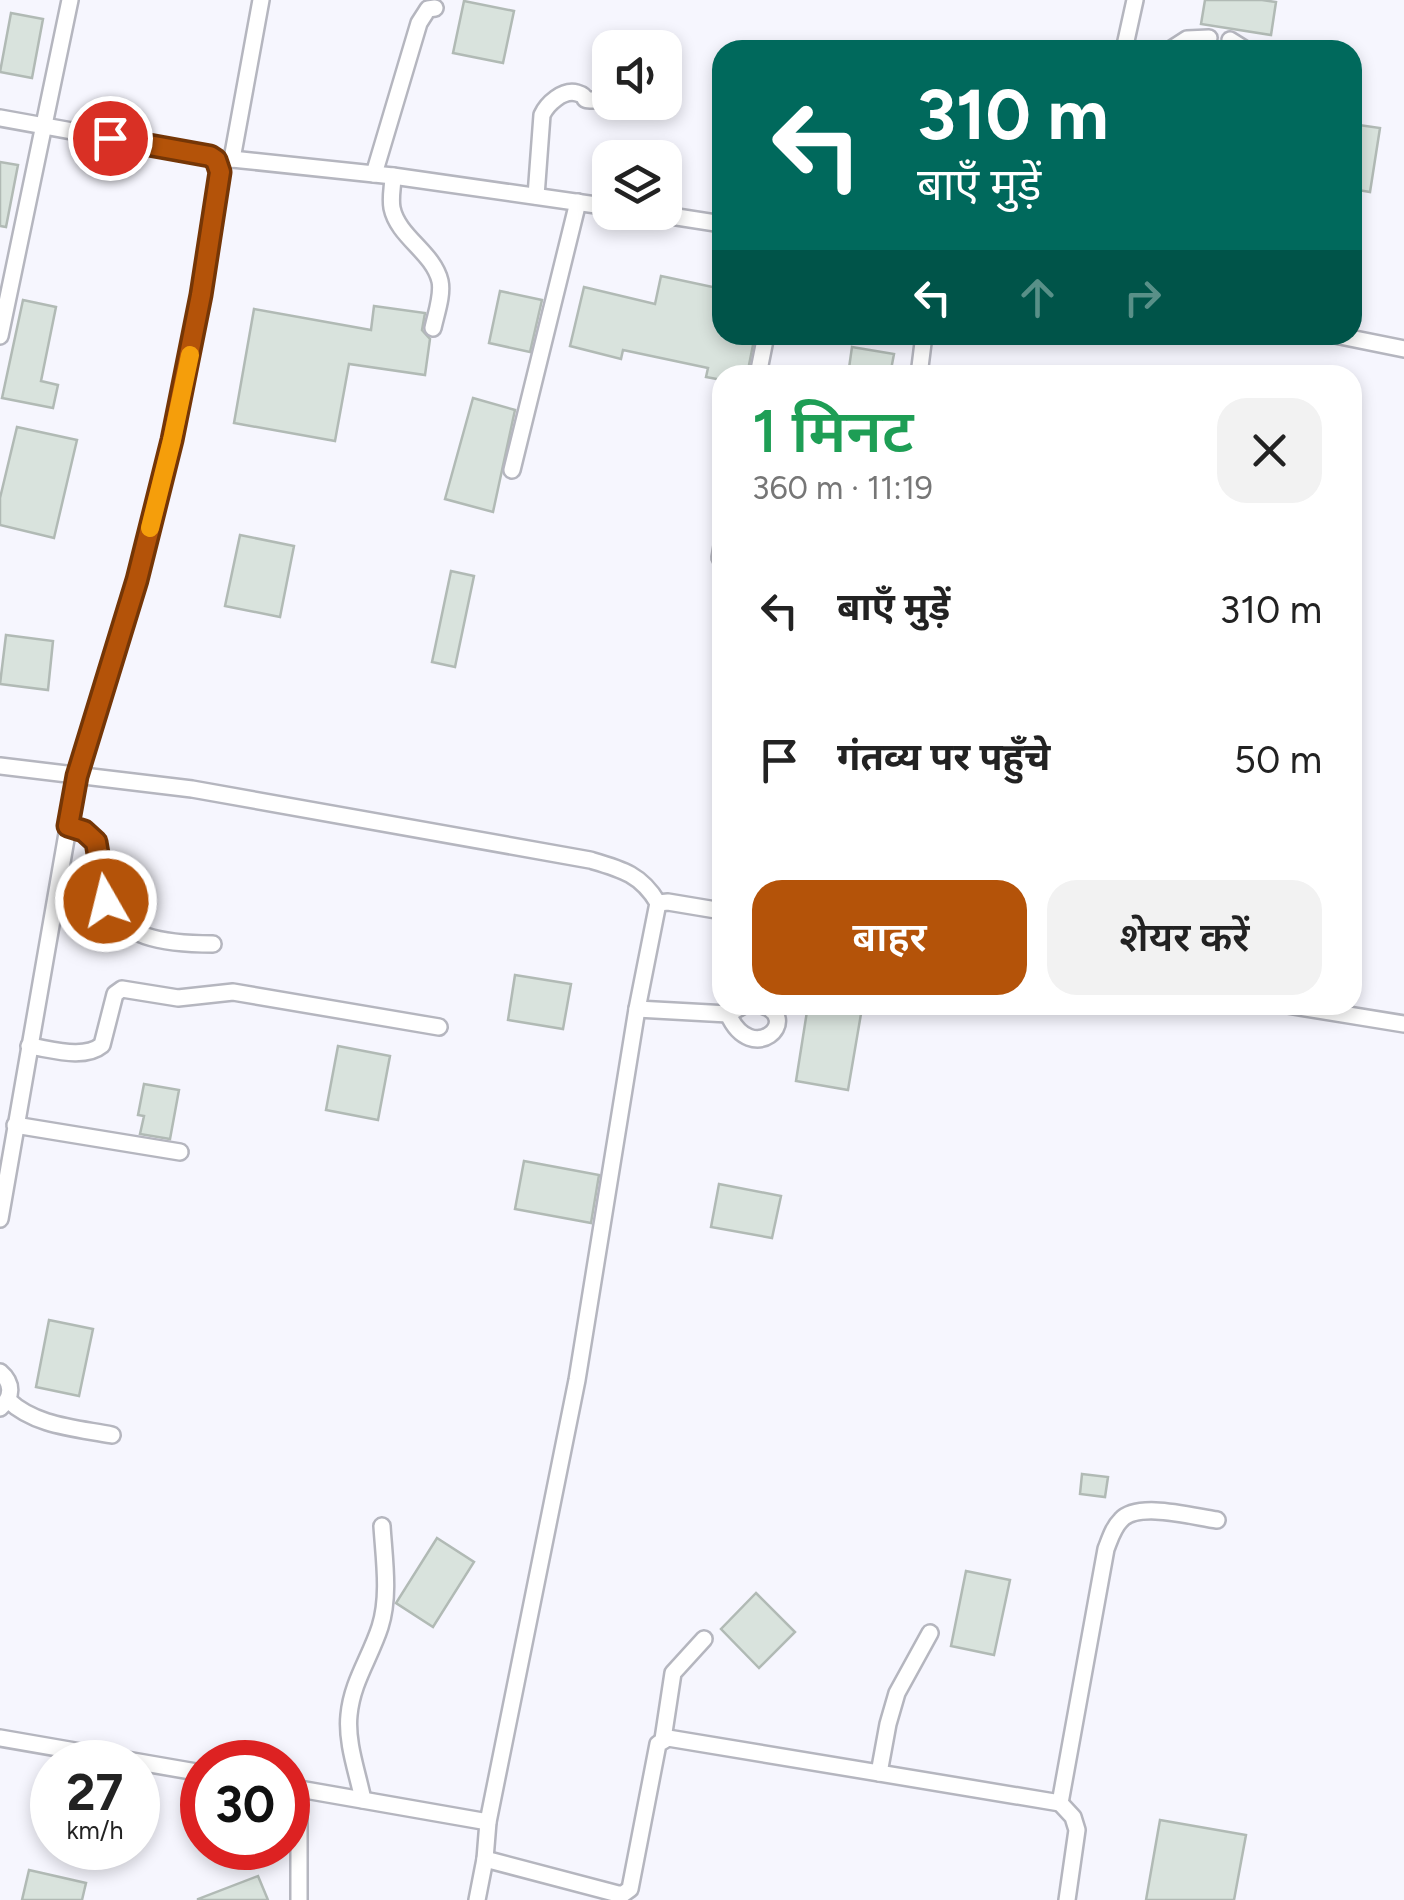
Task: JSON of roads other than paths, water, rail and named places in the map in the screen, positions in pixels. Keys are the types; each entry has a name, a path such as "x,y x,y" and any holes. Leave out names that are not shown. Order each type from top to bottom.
{"street":[{"path":"0,336 70,0"},
{"path":"0,1219 77,776 137,580 172,440 220,172 261,0"},
{"path":"1126,40 1136,0"},
{"path":"374,174 419,23 428,9 436,8"},
{"path":"1185,40 1197,36 1210,38"},
{"path":"536,196 542,121 547,105 571,93 592,100"},
{"path":"0,118 224,160 393,176 592,204"},
{"path":"393,176 396,218 439,277 433,328"},
{"path":"512,470 578,202"},
{"path":"682,218 712,222"},
{"path":"1362,341 1404,349"},
{"path":"0,766 192,789 590,860 635,876 649,887 658,904 637,1009 577,1380 488,1822 478,1900"},
{"path":"68,826 94,839 106,901 129,928 168,943 214,944"},
{"path":"658,904 712,909"},
{"path":"29,1046 86,1053 99,1049 115,994 122,989 178,998 233,992 439,1027"},
{"path":"637,1009 712,1013"},
{"path":"728,1015 752,1038 767,1038 777,1024 776,1015"},
{"path":"1349,1015 1404,1024"},
{"path":"15,1125 180,1152"},
{"path":"0,1372 10,1387 4,1404 38,1420 112,1435"},
{"path":"1060,1803 1106,1549 1113,1531 1124,1516 1149,1510 1217,1520"},
{"path":"363,1800 349,1714 356,1682 382,1619 382,1526"},
{"path":"879,1773 894,1701 930,1634"},
{"path":"485,1859 618,1894 630,1889 658,1744 663,1739 673,1673 704,1639"},
{"path":"0,1738 180,1768"},
{"path":"663,1739 1060,1803 1073,1817 1076,1830 1067,1900"},
{"path":"310,1791 488,1822"},
{"path":"298,1870 300,1900"}]}
